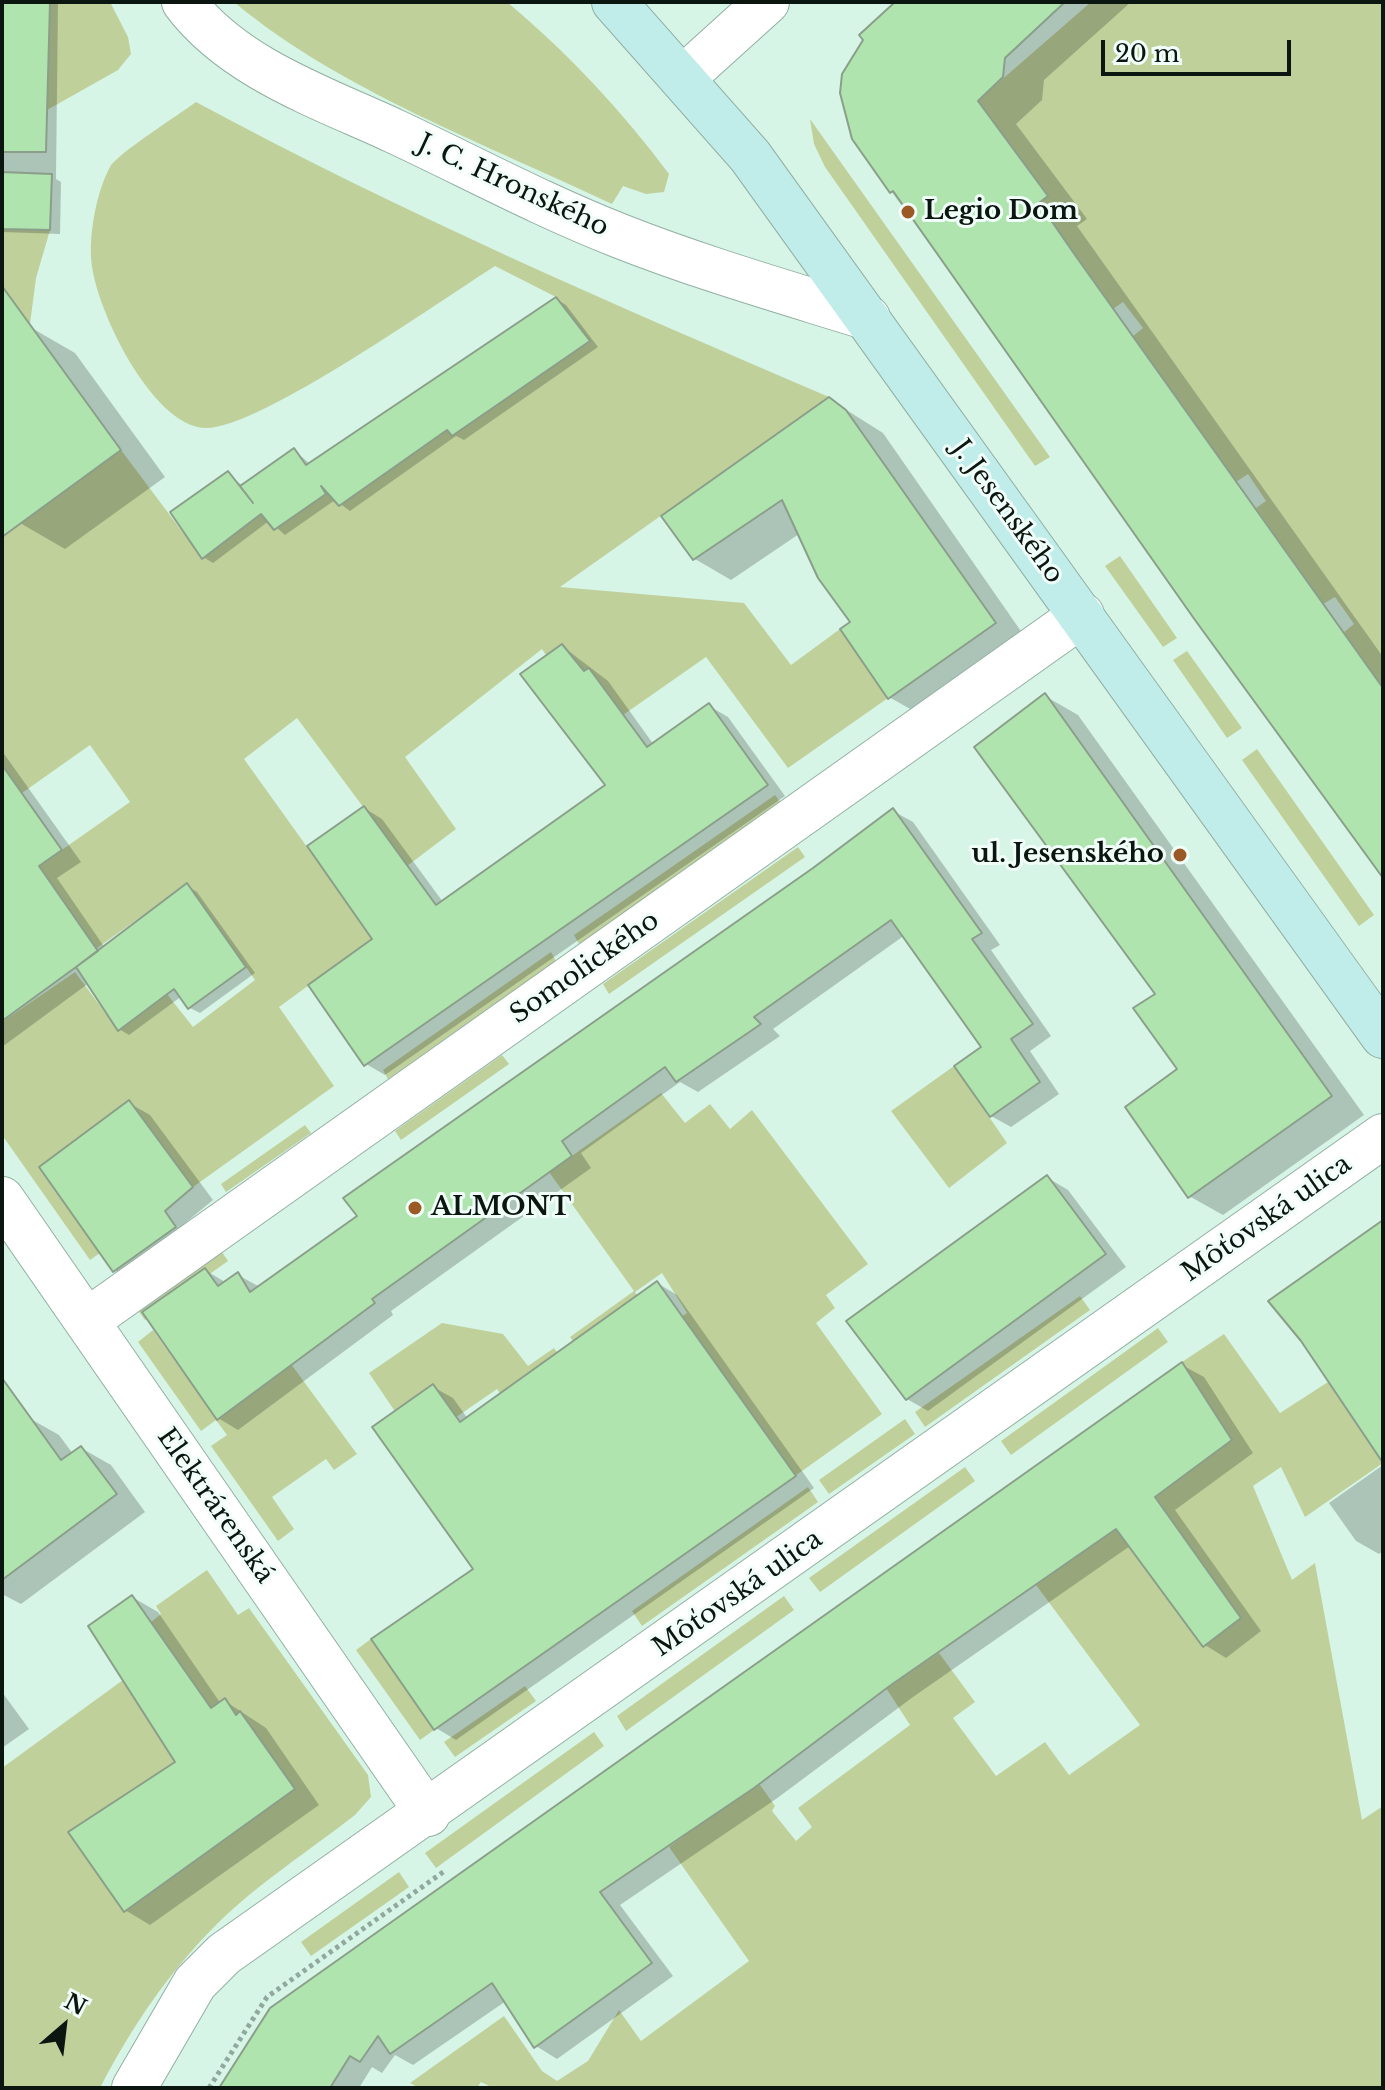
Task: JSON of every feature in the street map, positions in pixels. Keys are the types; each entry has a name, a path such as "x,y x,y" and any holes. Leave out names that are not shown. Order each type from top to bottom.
{"street":[{"name":"J. C. Hronského","path":"184,2 219,37 248,59 312,93 589,222 688,262 868,318"},
{"name":"J. Jesenského","path":"614,2 684,77 750,156 1383,1036"},
{"path":"684,77 767,2"},
{"name":"Somolického","path":"88,1320 1082,615"},
{"name":"Môťovská ulica","path":"134,2088 195,1983 224,1954 428,1814 1383,1136"},
{"name":"Elektrárenská","path":"2,1199 428,1814"}],"path":[{"path":"209,2088 267,1997 457,1863"}],"green space":[{"path":"50,2 110,2 128,37 131,54 118,70 47,110"},
{"path":"234,2 507,2 572,62 633,128 669,174 664,192 646,194 623,186 612,204 367,89 275,34"},
{"path":"1091,2 1383,2 1383,688 1343,633 1354,624 1335,597 1323,604 1256,508 1266,501 1248,474 1236,482 1132,337 1143,328 1123,302 1113,309 1039,203 1048,196 1028,169 1018,176 963,102 983,96"},
{"path":"196,102 430,220 829,397 560,587 744,603 791,665 840,629 888,698 788,768 706,657 623,715 589,668 584,671 562,644 546,655 542,649 405,757 456,829 407,866 297,718 244,759 325,872 393,924 279,1007 334,1086 193,1187 128,1101 39,1167 100,1253 90,1260 2,1135 2,1022 75,972 118,1030 167,994 193,1027 255,980 187,884 83,958 39,866 130,802 90,745 22,793 2,765 2,502 19,524 121,450 202,558 262,514 274,530 327,493 339,506 447,430 589,341 556,297 495,266 350,360 265,408 230,423 205,428 185,422 165,407 145,385 113,331 94,277 91,245 98,199 110,167 136,144"},
{"path":"810,119 1050,457 1035,466 825,167 814,144"},
{"path":"2,229 50,230 36,278 30,324 2,344"},
{"path":"1120,556 1177,638 1163,647 1105,566"},
{"path":"1187,651 1242,728 1227,738 1173,660"},
{"path":"1257,749 1374,915 1359,926 1242,760"},
{"path":"775,795 781,803 579,944 574,935"},
{"path":"798,847 805,857 609,994 603,984"},
{"path":"551,952 556,961 388,1079 383,1070"},
{"path":"502,1055 509,1064 401,1140 395,1131"},
{"path":"954,1066 1007,1143 949,1188 891,1111"},
{"path":"661,1093 685,1123 710,1104 730,1129 752,1110 868,1264 826,1295 835,1308 816,1323 882,1414 795,1476 644,1442 570,1337 634,1291 549,1172","holes":["662,1273 687,1313 660,1331 635,1292"]},
{"path":"305,1125 311,1133 226,1192 221,1184"},
{"path":"220,1249 228,1261 145,1320 137,1309"},
{"path":"1080,1296 1090,1310 925,1427 915,1412"},
{"path":"442,1323 503,1334 528,1366 554,1348 578,1382 571,1493 497,1389 417,1444 369,1373"},
{"path":"1158,1328 1168,1342 1011,1455 1001,1441"},
{"path":"153,1330 217,1420 291,1364 357,1454 334,1470 326,1459 272,1497 294,1529 278,1541 211,1446 227,1435 216,1420 201,1431 138,1342"},
{"path":"1224,1334 1280,1413 1328,1382 1383,1463 1305,1517 1281,1467 1253,1486 1292,1580 1315,1563 1362,1820 1383,1806 1383,2088 493,2088 481,2082 477,2088 419,2088 410,2083 504,2016 542,2071 557,2081 588,2061 619,2010 641,2041 749,1961 669,1847 758,1782 775,1806 772,1811 796,1841 812,1827 798,1808 910,1725 886,1688 939,1653 975,1702 953,1718 996,1776 1045,1742 1069,1775 1140,1725 1036,1585 1134,1514 1194,1553 1155,1497 1232,1440 1182,1362"},
{"path":"905,1419 915,1434 829,1494 819,1480"},
{"path":"965,1467 975,1481 820,1592 809,1578"},
{"path":"808,1487 818,1502 642,1626 632,1611"},
{"path":"207,1570 238,1615 249,1608 368,1775 371,1797 355,1815 248,1896 199,1943 152,2002 100,2088 2,2088 2,1768 123,1680 151,1622 161,1614 156,1606"},
{"path":"784,1596 794,1610 626,1731 617,1716"},
{"path":"371,1639 434,1730 420,1740 356,1650"},
{"path":"525,1686 536,1701 455,1757 444,1742"},
{"path":"594,1732 604,1746 436,1868 425,1853"},
{"path":"399,1872 409,1887 311,1956 301,1942"}],"building":[{"path":"2,2 50,2 46,152 2,152"},
{"path":"895,2 1065,2 1005,58 1003,77 978,101 1048,196 1039,203 1383,688 1383,878 1195,620 893,191 890,193 852,139 840,93 842,74 863,40 859,35"},
{"path":"2,172 52,174 50,230 2,229"},
{"path":"2,286 121,450 2,537"},
{"path":"556,297 590,341 452,436 447,430 339,506 321,486 326,494 274,530 261,514 202,559 170,512 228,471 253,503 240,486 294,448 306,465"},
{"path":"829,397 846,410 996,623 888,699 840,629 850,622 818,578 782,500 693,560 661,516"},
{"path":"562,644 584,671 589,668 647,747 709,703 768,785 364,1066 308,985 372,939 307,846 364,806 436,905 605,785 520,674"},
{"path":"1045,693 1332,1096 1188,1198 1125,1107 1177,1069 1133,1008 1155,994 974,747"},
{"path":"2,765 62,850 39,866 98,951 2,1021"},
{"path":"893,808 982,933 972,939 1033,1024 1011,1039 1040,1082 990,1117 954,1066 981,1047 891,920 754,1017 761,1024 676,1082 665,1067 562,1141 572,1156 372,1299 375,1303 217,1420 142,1312 205,1268 218,1286 238,1272 250,1292 357,1216 343,1198 813,868"},
{"path":"187,883 246,967 188,1009 174,989 118,1031 76,967"},
{"path":"129,1100 193,1187 165,1211 176,1227 113,1272 39,1167"},
{"path":"1047,1175 1106,1254 906,1400 846,1321"},
{"path":"1383,1220 1383,1463 1301,1341 1268,1301"},
{"path":"657,1281 796,1476 434,1730 371,1639 473,1569 372,1427 433,1384 460,1422"},
{"path":"1182,1362 1232,1440 1155,1497 1241,1618 1203,1647 1116,1529 891,1685 754,1788 600,1892 652,1963 534,2048 492,1983 390,2054 378,2036 360,2062 350,2056 330,2088 219,2088 270,2008"},
{"path":"2,1378 61,1460 81,1446 117,1494 2,1580"},
{"path":"132,1595 211,1708 225,1698 236,1715 240,1711 295,1789 124,1912 68,1832 175,1762 88,1626"}],"place":[{"name":"Legio Dom","path":"908,212"},
{"name":"ul. Jesenského","path":"1180,855"},
{"name":"ALMONT","path":"415,1208"}]}
